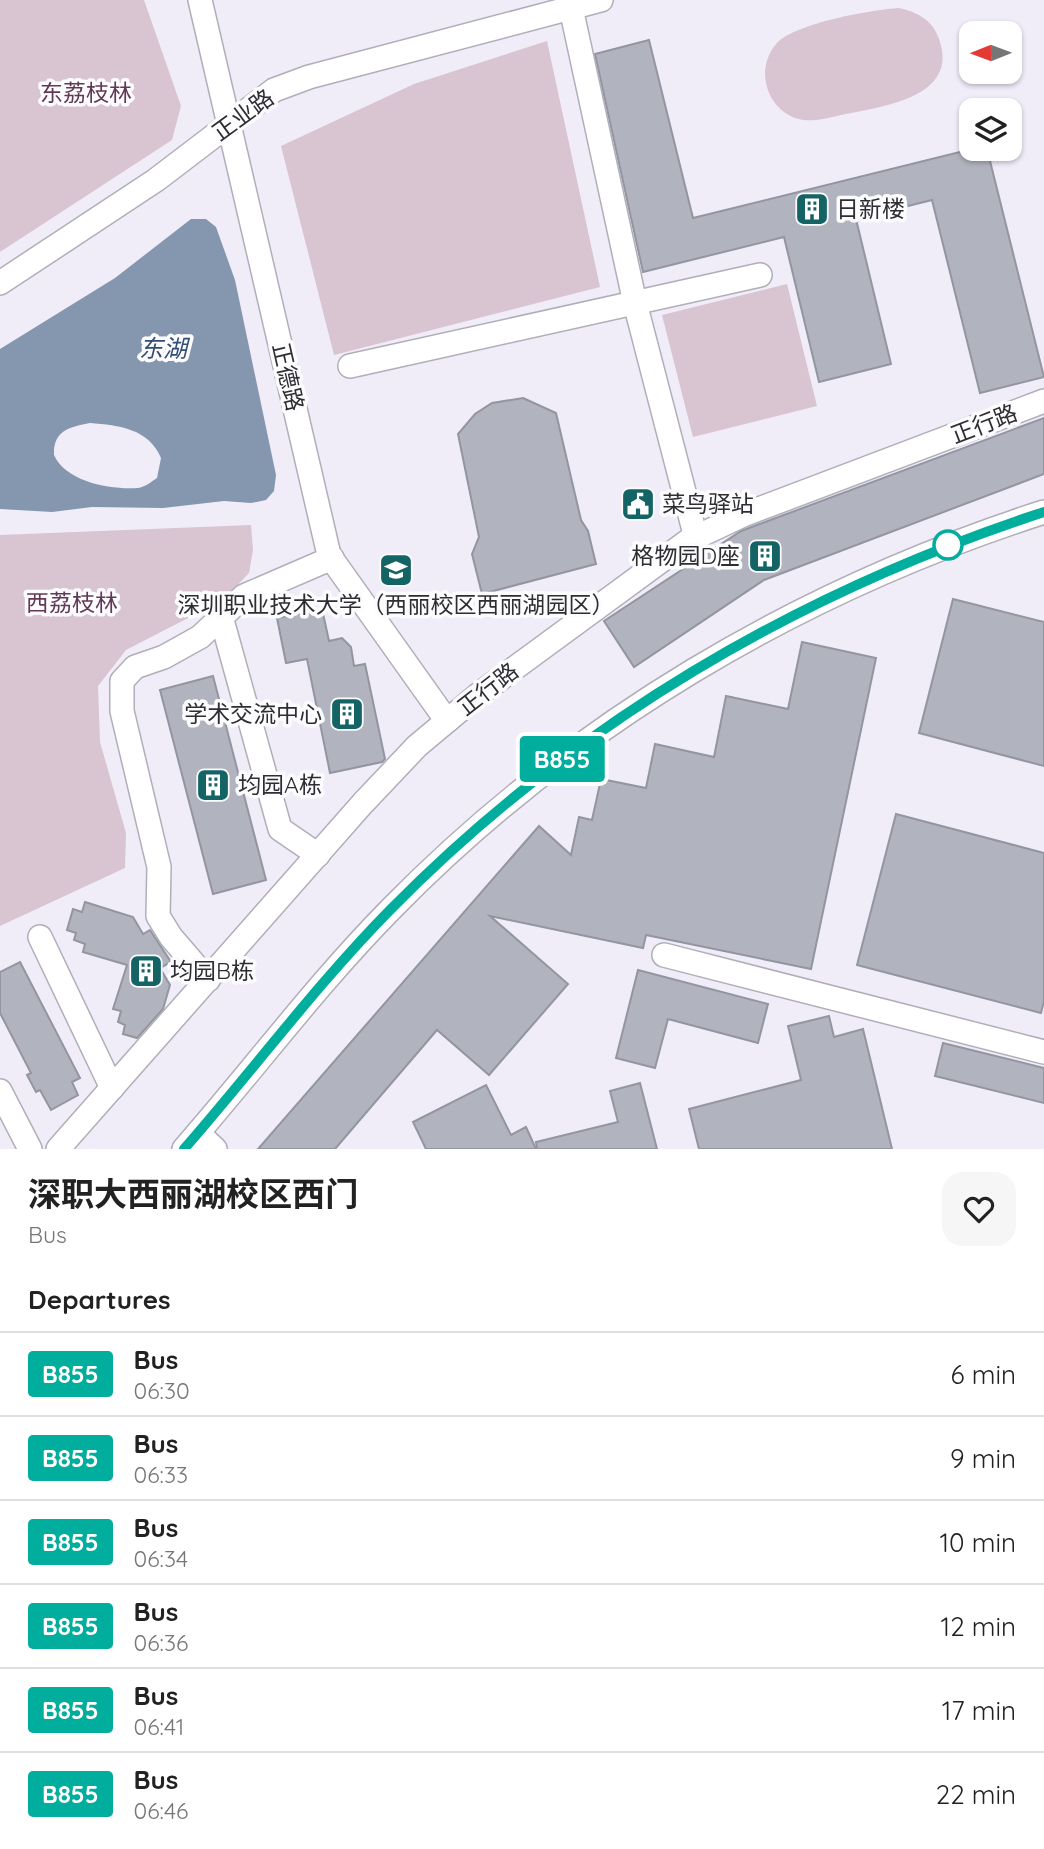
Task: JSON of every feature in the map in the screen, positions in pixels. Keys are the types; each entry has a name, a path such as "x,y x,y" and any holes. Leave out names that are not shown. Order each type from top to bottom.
{"street":[{"name":"正德路","path":"200,0 331,558 447,721"},
{"name":"正业路","path":"0,283 156,180 274,90 309,76 601,0"},
{"path":"571,8 635,303 696,538"},
{"path":"350,366 760,275"},
{"name":"正行路","path":"58,1149 417,746 569,627 696,538 743,515 1044,401"},
{"path":"215,1149 191,1141 295,1015 391,909 452,851 553,766 670,684 795,613 925,554 1044,512"},
{"path":"208,980 171,937 158,916 159,867 122,711 122,681 135,667 164,657 200,637 222,620 244,596 331,558"},
{"path":"222,620 280,829 318,855"},
{"path":"40,937 112,1088"},
{"path":"664,955 1044,1052"},
{"path":"0,1091 30,1149"}],"green space":[{"name":"东荔枝林","path":"0,0 144,0 181,106 172,140 0,252"},
{"path":"899,8 923,18 933,27 939,39 943,59 938,76 927,88 892,104 816,120 795,118 776,105 766,85 765,74 766,63 777,43 800,29 817,24"},
{"path":"547,41 600,287 334,355 281,146 414,84"},
{"path":"787,284 817,406 693,437 662,315"},
{"name":"西荔枝林","path":"251,525 253,550 249,573 223,600 126,650 98,686 100,742 126,833 125,868 0,926 0,535"}],"water":[{"name":"东湖","path":"191,219 206,219 216,227 235,280 276,475 274,491 266,500 251,503 224,501 163,508 92,507 52,512 0,509 0,349 115,278","holes":["101,424 132,430 149,441 161,458 157,478 141,487 127,488 103,486 68,472 54,455 59,435 75,426"]}],"building":[{"name":"日新楼","path":"649,40 693,218 959,152 959,161 990,161 1044,377 980,393 932,200 856,219 891,364 819,382 784,237 643,272 595,54"},
{"path":"523,398 556,413 581,520 588,531 596,564 482,594 472,554 479,537 458,434 475,414 492,403"},
{"name":"格物园D座","path":"1044,418 1044,474 764,580 634,667 604,621 741,531"},
{"path":"953,599 1044,622 1044,766 919,733"},
{"name":"学术交流中心","path":"322,609 329,641 342,638 351,647 354,666 365,664 385,759 382,762 330,773 307,659 286,663 277,618"},
{"path":"802,642 876,658 811,969 646,935 643,948 490,916 568,984 489,1075 437,1030 335,1149 258,1149 539,826 571,855 579,817 592,820 601,779 646,788 655,744 714,757 726,696 788,709"},
{"name":"均园A栋","path":"213,676 266,880 213,894 160,690"},
{"path":"896,814 1044,853 1044,1001 1041,1013 857,965"},
{"name":"均园B栋","path":"85,902 133,917 143,934 150,930 171,962 160,968 170,985 163,1009 137,1038 123,1034 125,1025 118,1022 121,1011 113,1009 127,965 83,952 85,944 74,940 76,933 67,930 73,909 82,912"},
{"path":"20,962 80,1078 72,1082 78,1095 51,1110 40,1090 36,1092 27,1075 31,1073 0,1013 0,972"},
{"path":"638,970 768,1004 758,1043 668,1019 655,1068 616,1058"},
{"path":"829,1016 834,1037 863,1029 892,1149 699,1149 689,1109 801,1080 788,1026"},
{"path":"943,1043 1044,1068 1044,1103 935,1076"},
{"path":"640,1083 657,1149 537,1149 536,1142 618,1122 610,1091"},
{"path":"486,1085 511,1135 526,1127 536,1149 426,1149 413,1122"}],"bus line":[{"name":"B855","path":"184,1149 295,1015 391,909 497,811 553,766 670,684 795,613 925,554 1044,512"}],"place":[{"name":"日新楼","path":"812,209"},
{"name":"菜鸟驿站","path":"638,504"},
{"name":"格物园D座","path":"765,556"},
{"name":"深圳职业技术大学（西丽校区西丽湖园区）","path":"396,570"},
{"name":"学术交流中心","path":"347,714"},
{"name":"均园A栋","path":"213,785"},
{"name":"均园B栋","path":"146,971"}]}
